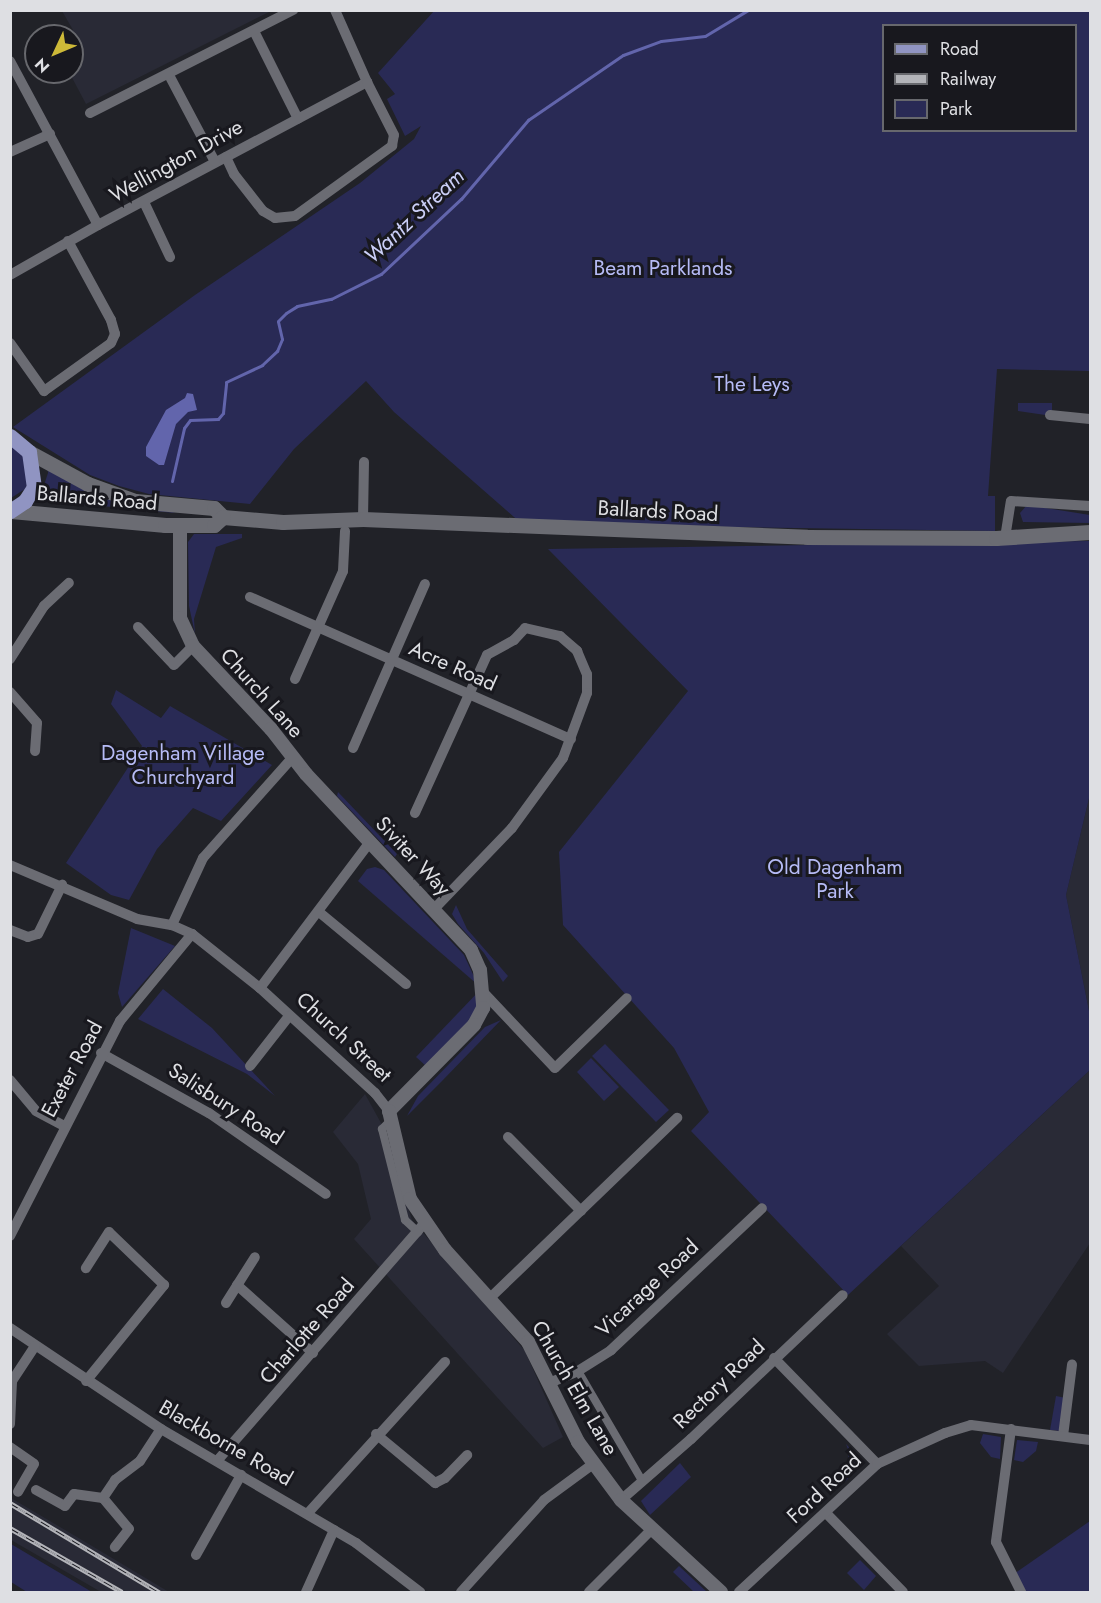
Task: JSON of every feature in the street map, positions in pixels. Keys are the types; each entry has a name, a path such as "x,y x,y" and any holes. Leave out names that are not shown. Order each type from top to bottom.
{"main road":[{"path":"10,436 29,452 34,487 25,501 10,511"},
{"name":"Ballards Road","path":"29,452 109,493 159,504 214,508 223,517 284,522 363,519 730,536 1005,538 1090,532"},
{"name":"Ballards Road","path":"159,504 180,525"},
{"name":"Ballards Road","path":"10,511 180,525 214,525 223,517"}],"street":[{"path":"90,113 169,75 293,10"},
{"path":"226,157 234,174 263,211 275,218 295,216 392,146 394,135 335,10"},
{"path":"254,31 298,119"},
{"name":"Wellington Drive","path":"10,61 98,225 367,82"},
{"path":"169,75 215,162"},
{"path":"10,152 50,134"},
{"path":"144,202 170,257"},
{"path":"10,275 98,225"},
{"path":"10,343 44,391 111,343 115,334 111,320 68,241"},
{"path":"1050,415 1090,419"},
{"path":"363,519 364,462"},
{"path":"1005,538 1011,501 1090,506"},
{"name":"Church Lane","path":"171,925 203,858 292,758 271,729 193,646 180,618 180,525"},
{"path":"295,679 343,571 345,531"},
{"path":"10,659 44,606 69,583"},
{"path":"353,747 393,661 424,584"},
{"name":"Acre Road","path":"250,597 467,695 571,739"},
{"path":"138,627 174,665 193,646"},
{"path":"415,813 487,655 514,640 525,628 560,636 577,651 588,684 571,739 528,808 434,909"},
{"path":"10,692 37,723 35,751"},
{"name":"Siviter Way","path":"292,758 471,950 484,993 555,1068 627,998"},
{"path":"260,988 370,842"},
{"name":"Church Street","path":"10,865 62,885 137,920 171,925 192,934 260,988 375,1093 389,1116 410,1199 421,1228"},
{"path":"10,930 28,937 38,934 62,885"},
{"path":"319,912 406,984"},
{"name":"Exeter Road","path":"10,1236 101,1053 120,1021 192,934"},
{"path":"389,1116 474,1025 483,1008 484,993"},
{"path":"250,1066 289,1016"},
{"name":"Salisbury Road","path":"101,1053 209,1113 326,1194"},
{"path":"10,1080 13,1094 36,1111 64,1126"},
{"path":"490,1298 677,1118"},
{"path":"508,1137 581,1211"},
{"name":"Vicarage Road","path":"549,1383 578,1371 610,1350 762,1208"},
{"name":"Church Elm Lane","path":"421,1228 490,1298 528,1342 566,1421 593,1464 621,1500 650,1531 688,1560 721,1593"},
{"name":"Charlotte Road","path":"217,1461 421,1228"},
{"path":"86,1268 109,1232 165,1285 86,1381"},
{"path":"226,1303 255,1257"},
{"path":"237,1285 313,1353"},
{"name":"Rectory Road","path":"621,1500 641,1479 691,1439 843,1294"},
{"name":"Blackborne Road","path":"10,1328 86,1381 161,1429 308,1513 418,1592"},
{"path":"10,1424 12,1381 35,1346"},
{"path":"774,1358 877,1464"},
{"path":"308,1513 376,1434 445,1362"},
{"path":"1063,1436 1072,1365"},
{"path":"578,1371 641,1479"},
{"name":"Ford Road","path":"739,1593 877,1464 971,1425 1090,1440"},
{"path":"104,1498 115,1480 140,1461 161,1429"},
{"path":"1011,1430 996,1542 1021,1593"},
{"path":"376,1434 435,1482 445,1478 467,1455"},
{"path":"10,1447 34,1464 18,1492"},
{"path":"461,1593 544,1500 593,1464"},
{"path":"196,1556 241,1475"},
{"path":"36,1490 65,1506 74,1494 104,1498 129,1529 115,1547"},
{"path":"826,1513 903,1593"},
{"path":"306,1593 334,1530"},
{"path":"589,1593 650,1531"}],"shaded area":[{"path":"62,11 271,11 86,104 75,84 84,84 84,24 70,24"},
{"path":"1090,794 1090,1016 1066,895"},
{"path":"1090,1070 1090,1243 1003,1373 985,1361 919,1366 887,1334 939,1286 901,1246"},
{"path":"365,1094 381,1123 412,1220 525,1351 563,1437 543,1448 354,1239 371,1219 358,1164 333,1132"},
{"path":"11,1498 169,1592 101,1592 11,1540"}],"green space":[{"name":"Beam Parklands","path":"434,11 1090,11 1090,371 997,369 988,496 995,496 995,531 522,524 394,412 366,381 294,449 250,504 149,494 119,486 90,475 13,427 195,295 360,183 414,139 421,126 405,136 387,99 395,94 378,73"},
{"path":"1018,403 1052,403 1052,416 1018,411"},
{"path":"11,439 21,446 31,476 25,489 11,498"},
{"path":"47,460 82,481 175,513 39,500 48,473"},
{"path":"1027,505 1090,515 1090,523 1023,522 1020,513"},
{"path":"194,534 242,534 242,538 216,547 194,619 195,634 189,606 188,542"},
{"name":"Old Dagenham Park","path":"1090,541 1090,794 1066,895 1090,1016 1090,1070 848,1295 691,1131 709,1112 674,1048 563,925 559,852 688,691 548,549"},
{"name":"Dagenham Village Churchyard","path":"116,690 161,718 170,706 272,765 221,821 193,808 157,849 129,900 111,895 66,863 142,746 111,704"},
{"path":"338,792 397,854 395,857 337,796"},
{"path":"375,867 384,870 464,955 478,985 358,881 367,869"},
{"path":"456,905 467,929 508,976 503,982 484,953 458,924 452,914"},
{"path":"131,928 175,946 122,1007 118,993"},
{"path":"163,989 212,1028 275,1096 247,1074 138,1019"},
{"path":"481,989 477,1013 426,1066 416,1057"},
{"path":"501,1020 407,1116 418,1096 485,1027"},
{"path":"605,1044 669,1110 656,1122 592,1056"},
{"path":"591,1058 619,1087 604,1101 577,1072"},
{"path":"1056,1396 1066,1398 1061,1431 1050,1430"},
{"path":"983,1434 1001,1437 1000,1459 991,1457 980,1443"},
{"path":"1017,1440 1038,1442 1036,1451 1023,1462 1014,1460"},
{"path":"846,1444 862,1462 845,1482 849,1452"},
{"path":"680,1463 691,1477 650,1515 641,1501"},
{"path":"1090,1521 1090,1592 1023,1592 1014,1574"},
{"path":"10,1544 92,1592 27,1592 11,1582"},
{"path":"860,1560 876,1576 864,1590 847,1573"},
{"path":"679,1566 707,1592 694,1592 673,1572"}],"water":[{"path":"187,393 193,394 197,410 188,412 176,424 164,465 159,465 146,456 146,447 166,410 185,398"}],"waterway":[{"name":"Wantz Stream","path":"172,481 184,428 190,420 218,419 223,413 226,382 262,365 277,351 282,339 278,321 286,313 297,306 331,299 381,274 461,199 528,120 623,55 661,41 705,36 748,10"}],"railway":[{"path":"10,1503 159,1592"},
{"path":"10,1528 122,1592"}],"park label":[{"name":"The Leys","path":"752,384"}]}
